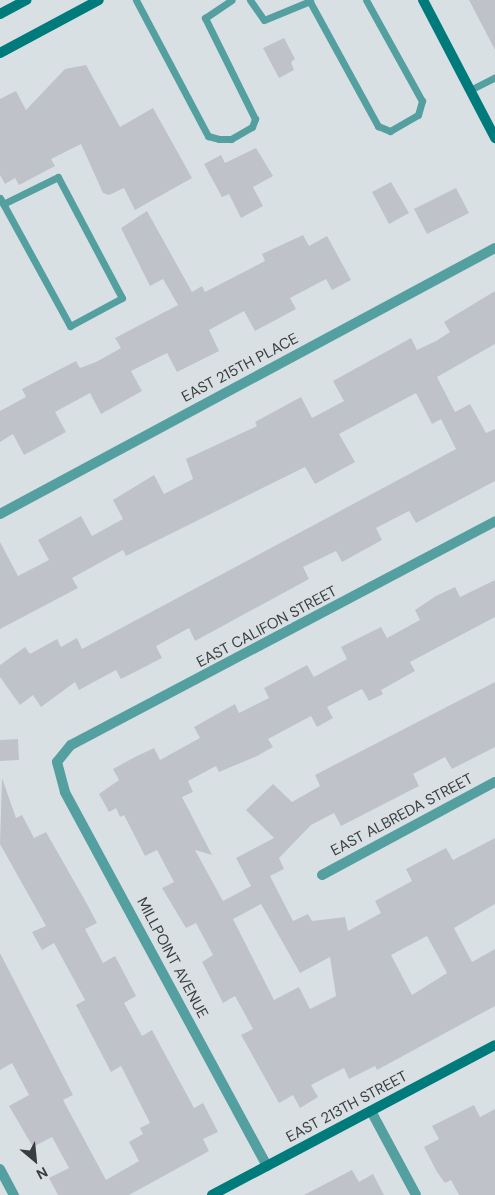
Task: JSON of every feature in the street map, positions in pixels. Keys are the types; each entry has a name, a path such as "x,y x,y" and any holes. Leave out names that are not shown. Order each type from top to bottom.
{"street":[{"path":"0,14 26,0"},
{"path":"0,52 99,0"},
{"path":"424,0 495,138"},
{"name":"EAST 215TH PLACE","path":"0,514 495,248"},
{"name":"EAST CALIFON STREET","path":"57,762 71,745 495,521"},
{"name":"MILLPOINT AVENUE","path":"57,762 66,792 267,1166"},
{"name":"EAST ALBREDA STREET","path":"322,874 495,782"},
{"name":"EAST 213TH STREET","path":"212,1195 495,1045"},
{"path":"371,1111 416,1195"},
{"path":"0,1169 14,1195"}],"lane":[{"path":"136,0 208,136 219,139 231,139 252,127 255,119 205,18 232,0"},
{"path":"250,0 264,20 309,1 378,126 390,131 418,116 422,101 366,0"},
{"path":"470,90 495,77"},
{"path":"58,177 122,298 70,326 2,201 58,177"}],"building":[{"path":"469,0 495,0 495,50"},
{"path":"284,38 295,59 291,62 294,70 279,78 263,48"},
{"path":"86,65 120,127 153,108 192,178 135,210 124,188 109,195 103,193 81,144 51,159 55,166 19,185 15,178 5,184 0,175 0,99 16,91 26,110 65,69"},
{"path":"256,148 273,176 253,187 263,206 241,218 229,194 222,197 204,164 221,155 225,163"},
{"path":"391,182 409,213 389,224 372,192"},
{"path":"456,188 469,213 427,234 414,209"},
{"path":"147,211 192,292 202,286 205,292 265,261 262,254 303,235 309,246 327,236 351,280 332,290 326,279 290,298 296,309 255,331 244,311 209,330 219,351 177,372 167,353 131,371 142,391 101,414 90,393 55,412 66,432 24,455 13,434 0,442 0,411 26,397 22,389 76,361 80,368 96,362 121,348 115,338 178,305 163,279 150,286 121,228"},
{"path":"495,291 495,344 437,377 455,412 470,404 486,433 495,429 495,481 416,523 409,511 376,528 382,540 342,562 336,551 303,567 309,579 195,641 189,628 156,646 162,658 121,679 116,670 79,690 75,682 41,707 33,695 20,705 0,677 0,665 25,647 30,654 57,639 61,647 77,638 82,649 456,449 441,419 432,424 416,393 339,434 355,462 315,484 305,467 126,556 123,550 72,578 78,588 0,629 0,542 18,576 49,560 38,540 81,516 92,536 123,519 113,500 154,475 164,494 193,479 186,459 257,426 255,422 301,397 312,418 344,401 333,381 411,338 417,350 436,341 450,332 444,322"},
{"path":"495,580 495,617 410,662 415,671 381,690 383,694 369,701 362,689 327,707 333,718 317,727 311,716 268,739 273,747 257,756 219,772 216,766 188,781 193,792 182,797 212,855 195,850 223,901 251,886 236,858 274,838 246,810 273,784 292,802 320,786 315,775 495,682 495,747 452,769 445,757 413,774 419,786 341,826 334,813 311,825 279,858 284,869 270,876 293,921 308,914 312,921 345,917 348,931 381,913 375,901 412,881 406,869 446,848 453,860 495,838 495,904 454,928 472,962 495,949 495,1006 377,1070 375,1066 349,1079 344,1068 311,1085 318,1097 300,1108 293,1095 279,1103 241,1035 253,1029 235,996 223,1003 202,962 213,955 196,923 186,928 162,888 174,882 157,850 145,856 124,815 120,817 116,808 109,812 99,794 119,780 113,769 154,748 160,760 200,738 194,727 235,704 239,713 269,698 264,688 307,665 314,677 347,659 341,647 381,627 387,638 420,620 415,610 436,596 455,587 460,597","holes":["261,904 300,973 330,957 336,996 310,1009 299,987 274,1000 233,919","427,936 447,973 412,995 391,955"]},
{"path":"18,739 19,760 0,761 0,740"},
{"path":"2,778 16,818 22,815 34,838 46,832 87,904 97,923 85,929 103,963 115,956 136,996 124,1003 142,1036 152,1030 194,1108 203,1103 218,1132 203,1139 209,1151 129,1195 58,1195 49,1178 69,1168 52,1137 33,1147 9,1106 29,1095 12,1063 0,1070 0,953 73,1095 63,1100 106,1180 139,1161 129,1142 143,1134 140,1128 150,1123 121,1066 111,1072 76,1005 85,1000 54,943 42,950 32,932 46,926 0,844"},
{"path":"474,1105 480,1117 495,1109 495,1195 459,1195 451,1180 445,1183 424,1147 439,1139 432,1126"},
{"path":"352,1170 359,1182 373,1174 384,1195 304,1195"}]}
